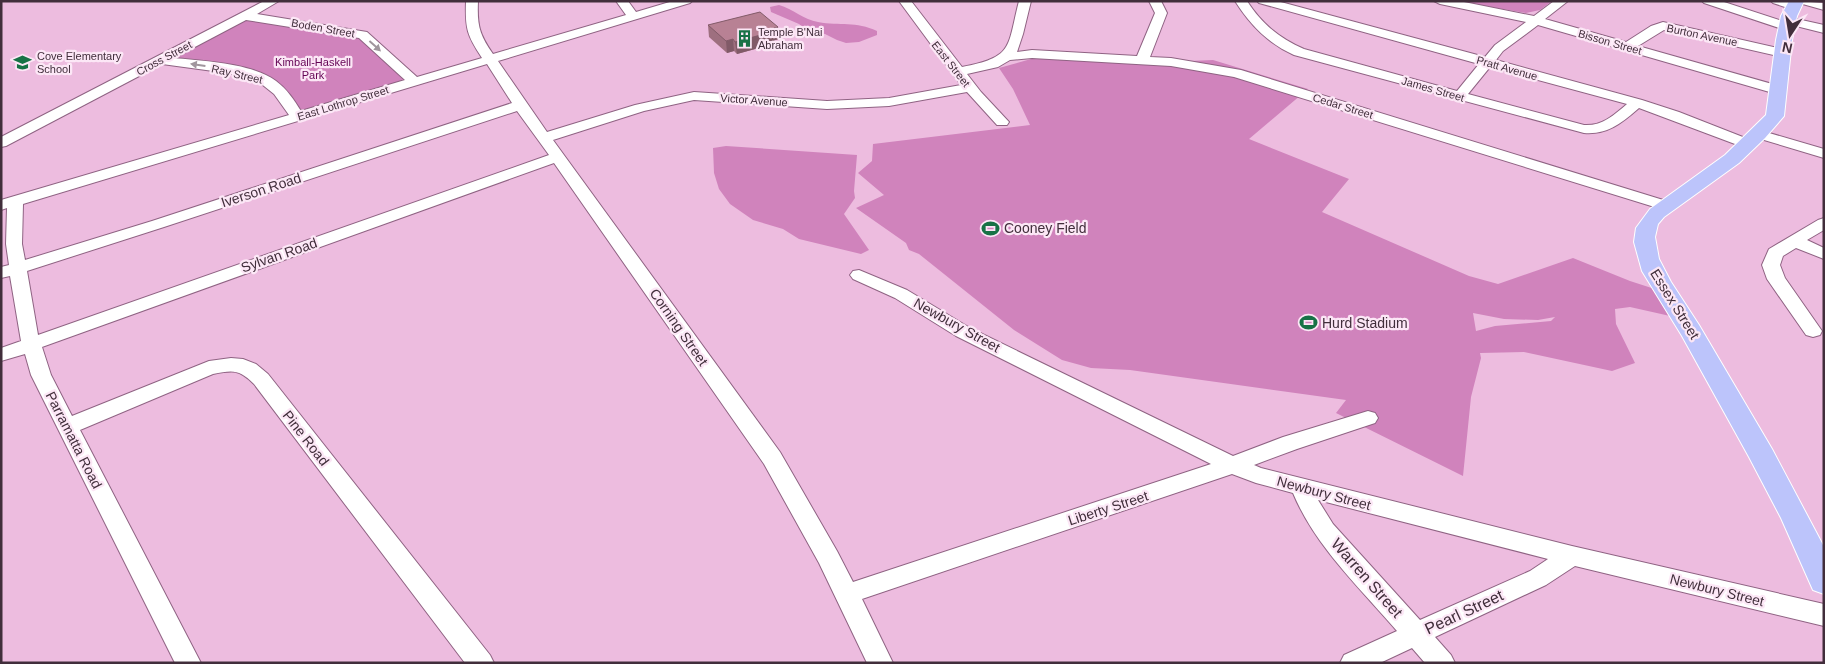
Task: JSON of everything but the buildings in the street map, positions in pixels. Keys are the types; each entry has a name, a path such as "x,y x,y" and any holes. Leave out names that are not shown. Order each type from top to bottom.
{"main road":[{"name":"Essex Street","path":"1791,9 1782,53 1775,116 1754,139 1648,222 1643,234 1650,264 1692,330 1774,478 1824,581"}],"street":[{"name":"Cross Street","path":"1,143 273,1"},
{"name":"Corning Street","path":"472,1 472,31 520,106 772,458 829,558 880,663"},
{"path":"622,1 634,17"},
{"name":"East Lothrop Street","path":"8,202 686,1"},
{"name":"East Street","path":"905,1 970,87 1002,122"},
{"path":"1010,56 1016,45 1025,1"},
{"path":"1146,62 1143,55 1161,13 1155,1"},
{"name":"James Street","path":"1241,1 1265,34 1284,46 1557,124 1593,130 1607,127 1637,103"},
{"name":"Pratt Avenue","path":"1263,1 1637,103 1754,139 1824,154"},
{"name":"Bisson Street","path":"1440,1 1535,20 1778,90"},
{"path":"1460,96 1499,48 1562,1"},
{"path":"1708,1 1791,9 1824,7"},
{"path":"1791,9 1824,29"},
{"name":"Boden Street","path":"245,16 362,35 415,82"},
{"name":"Burton Avenue","path":"1628,47 1655,29 1663,26 1782,53"},
{"name":"Cedar Street","path":"958,72 998,63 1010,56 1032,54 1185,64 1236,73 1667,206"},
{"name":"Ray Street","path":"161,60 238,72 264,79 274,86 297,117"},
{"name":"Victor Avenue","path":"543,138 640,108 694,96 827,105 889,102 970,87"},
{"name":"Iverson Road","path":"9,270 520,106"},
{"name":"Sylvan Road","path":"1,355 557,157"},
{"name":"Parramatta Road","path":"8,202 14,244 9,270 41,375 188,663"},
{"path":"1813,331 1772,272 1771,265 1775,253 1824,223"},
{"path":"1795,241 1824,254"},
{"name":"Newbury Street","path":"859,275 901,294 963,332 1232,465 1256,474 1572,556 1824,615"},
{"name":"Pine Road","path":"67,427 209,368 243,364 252,369 481,663"},
{"name":"Liberty Street","path":"847,594 1232,465 1290,442 1368,418"},
{"name":"Warren Street","path":"1302,487 1312,511 1325,531 1442,663"},
{"name":"Pearl Street","path":"1353,663 1538,578 1572,556"}],"green space":[{"path":"1456,1 1552,1 1540,10 1526,13"},
{"path":"779,5 813,21 862,26 877,31 877,35 859,42 846,43 825,34 808,31 799,24 771,12 770,7"},
{"name":"Kimball-Haskell Park","path":"245,16 363,35 415,79 297,117 274,86 253,75 161,60"},
{"path":"1044,51 1189,61 1213,60 1308,89 1249,139 1349,179 1322,212 1469,276 1498,284 1573,258 1630,281 1667,293 1679,318 1630,307 1615,309 1616,324 1635,363 1612,371 1524,352 1480,353 1481,358 1471,397 1463,476 1336,413 1346,400 1130,370 1091,368 1062,360 1014,330 919,254 909,250 906,243 856,208 884,195 858,173 872,161 873,144 1030,125 1013,89 999,68 1031,59","holes":["1473,313 1504,319 1538,320 1555,317 1551,321 1495,326 1476,331"]},
{"path":"726,146 857,155 855,198 844,214 869,250 861,254 799,239 783,229 753,220 730,204 719,189 714,173 713,148"}],"place":[{"name":"Temple B'Nai Abraham","path":"744,38"},
{"name":"Cove Elementary School","path":"23,62"},
{"name":"Cooney Field","path":"990,228"},
{"name":"Hurd Stadium","path":"1308,323"}]}
